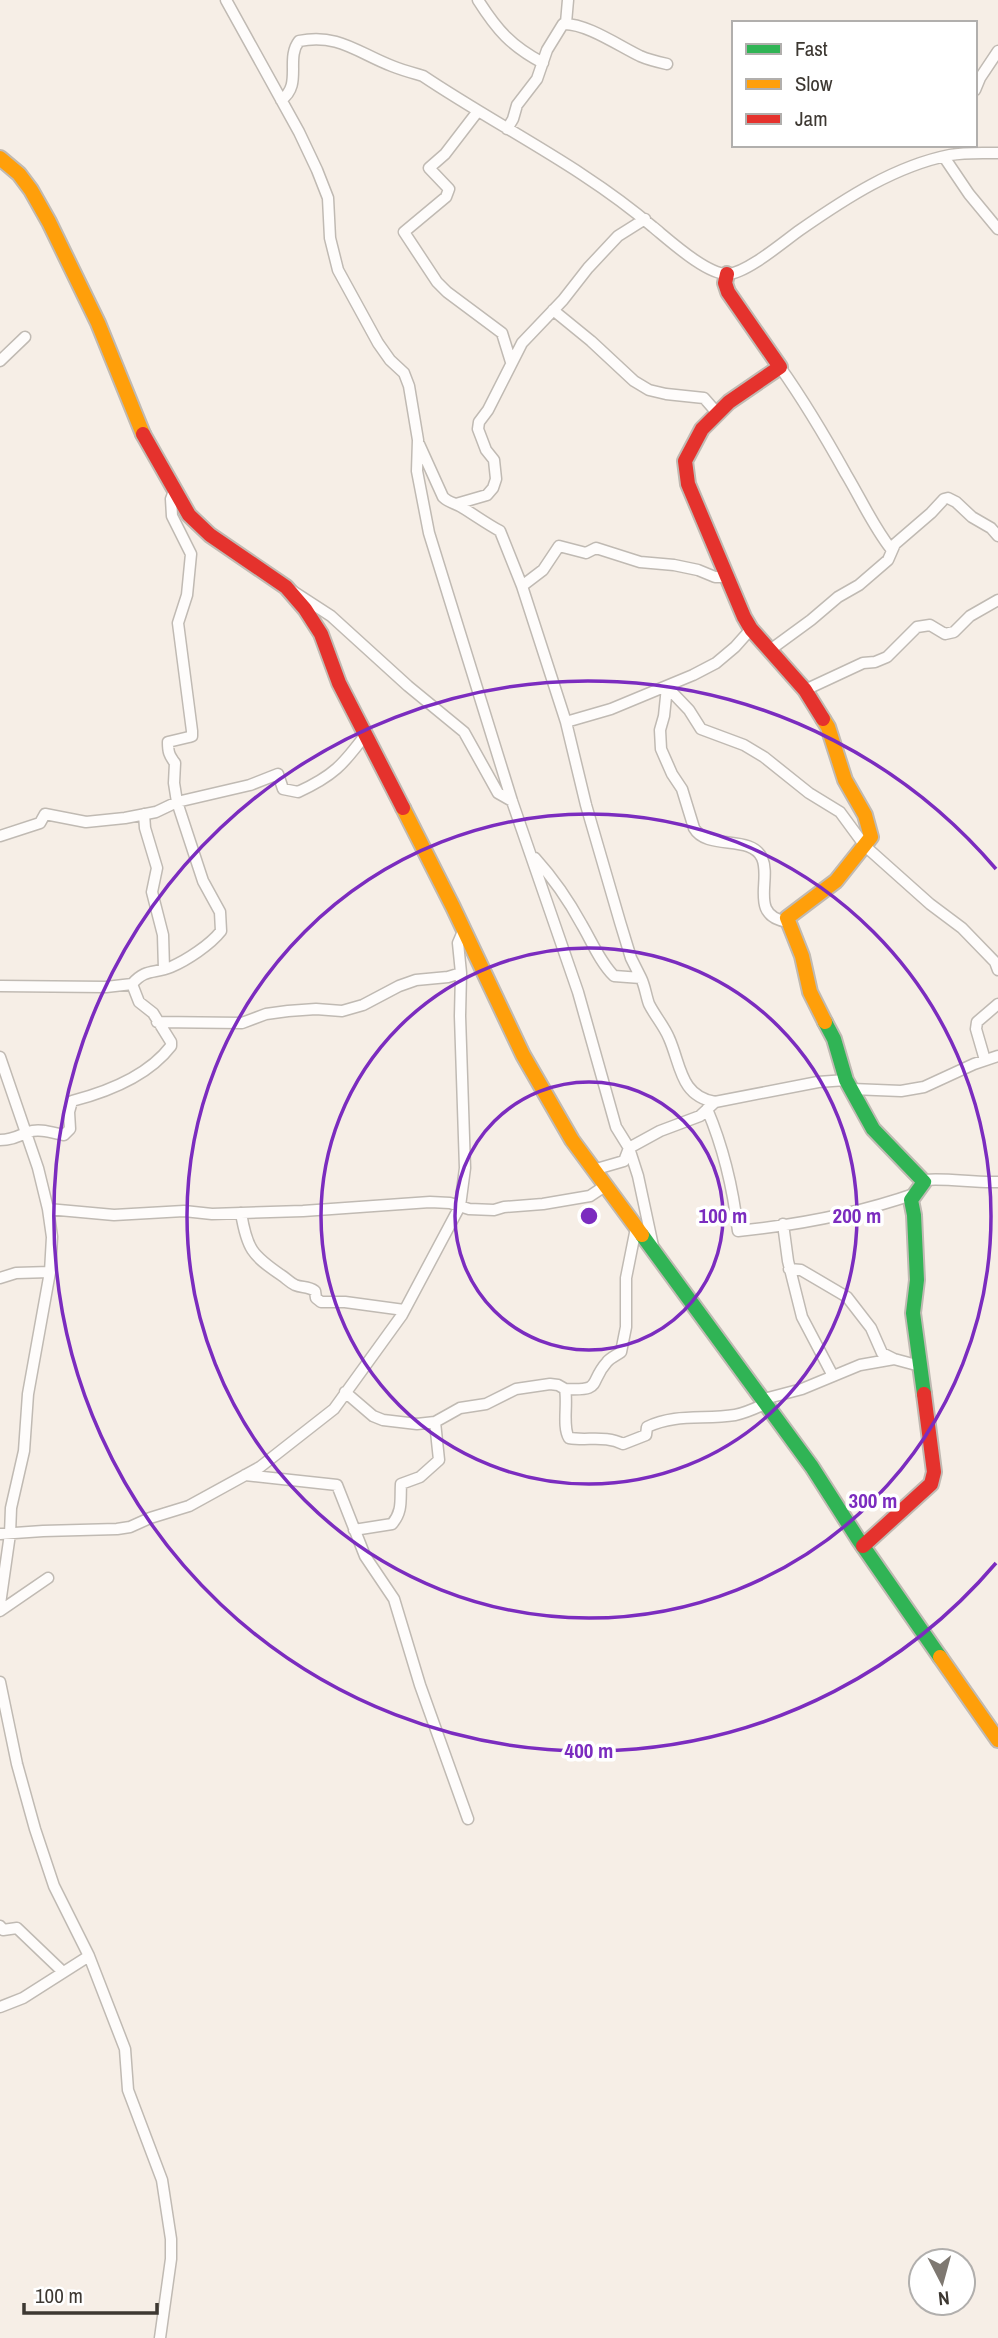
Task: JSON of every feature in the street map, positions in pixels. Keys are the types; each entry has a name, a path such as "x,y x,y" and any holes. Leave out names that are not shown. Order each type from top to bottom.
{"street":[{"path":"226,0 306,145 328,198 330,238 338,270 378,343 404,373 409,386 418,440 417,471 429,533 512,802 578,992 616,1128 629,1148 654,1253"},
{"path":"478,0 493,25 509,41 543,63"},
{"path":"507,128 517,105 537,79 547,50 566,23 568,0"},
{"path":"566,23 617,43 638,55 667,64"},
{"path":"281,100 293,87 293,53 299,40 316,37 339,42 390,65 423,76 610,192 673,243 714,271 727,274 748,267 847,198 899,171 951,152 998,153"},
{"path":"977,85 998,51"},
{"path":"478,111 445,154 429,168 449,188 446,197 404,232 437,282 502,333 511,362"},
{"path":"951,152 969,194 998,229"},
{"path":"0,158 19,174 49,222 98,323 137,424 189,515 210,536 331,616 408,686 464,732 498,793 512,802"},
{"path":"418,440 443,497 449,503 456,504 487,495 496,479 494,460 486,450 478,429 479,422 488,410 511,362 527,337 618,236 645,219"},
{"path":"727,274 725,286 732,298 795,388 848,476 880,536 891,550"},
{"path":"553,310 634,382 649,390 666,394 704,398 718,414"},
{"path":"0,361 25,337"},
{"path":"780,367 729,402 702,429 685,465 688,484 751,629 805,690 828,727 845,780 865,815 870,837 865,846 836,881 787,918 802,956 810,992 834,1040 849,1084 873,1129 921,1186"},
{"path":"0,986 132,984 140,974 170,967 221,931 220,912 203,881 177,802 175,763 169,756 167,742 192,736 178,623 187,595 191,554 172,516 173,491"},
{"path":"769,650 838,597 859,585 888,560 891,550 944,499 956,502 979,523 992,528 998,536"},
{"path":"456,504 500,531 522,586 566,722 586,805 631,958 647,993 648,1002 669,1038 681,1075 691,1090 711,1106 733,1189 738,1231 825,1219 865,1207 882,1205 921,1186 950,1179 998,1182"},
{"path":"522,586 543,570 559,546 586,553 596,548 640,562 698,570 715,578 727,577"},
{"path":"286,587 321,634 339,682 464,929 541,1089 572,1140 765,1401 998,1740"},
{"path":"805,690 854,666 875,663 887,657 918,627 930,625 945,634 954,632 970,616 998,600"},
{"path":"566,722 611,709 667,687 716,663 751,629"},
{"path":"667,687 689,710 701,729 744,745 764,757 809,793 840,812 865,846 930,904 962,928 995,962 998,970"},
{"path":"667,687 660,730 661,749 671,774 682,789 694,828 705,838 754,849 762,857 762,896 766,908 779,921 788,922"},
{"path":"0,836 40,823 45,814 86,822 156,812 177,802 250,785 278,774 283,789 298,792 330,776 366,734"},
{"path":"144,814 145,828 157,868 152,892 163,935 164,968"},
{"path":"531,854 551,875 575,911 606,968 614,976 641,978"},
{"path":"5,1534 100,1531 130,1527 189,1506 260,1467 334,1409 404,1310 460,1206 466,1168 458,943 464,929"},
{"path":"157,1022 242,1023 266,1014 288,1011 342,1010 363,1005 416,980 461,973"},
{"path":"0,1140 18,1138 29,1131 43,1130 64,1135 70,1129 69,1112 72,1101 89,1098 121,1085 164,1055 171,1042 153,1013 139,1002 132,984"},
{"path":"985,1060 976,1029 977,1021 998,1004"},
{"path":"593,1170 624,1161 629,1148 660,1131 700,1116 711,1106 818,1082 901,1091 924,1087 998,1056"},
{"path":"0,1057 38,1168 52,1237 50,1272 28,1394 24,1451 5,1534 0,1604"},
{"path":"48,1209 114,1215 161,1212 241,1213 430,1202 469,1209 495,1210 590,1196 605,1186"},
{"path":"863,1546 931,1484 934,1472 913,1313 916,1280 914,1214 911,1200 921,1186"},
{"path":"241,1213 246,1242 257,1256 297,1286 309,1287 315,1291 316,1298 321,1302 404,1310"},
{"path":"783,1224 789,1269 802,1317 833,1376"},
{"path":"345,1392 373,1416 383,1420 417,1424 435,1422 460,1408 486,1404 516,1389 550,1384 565,1389 581,1390 590,1387 596,1383 607,1361 621,1352 626,1327 626,1278 636,1228"},
{"path":"789,1269 801,1270 847,1297 871,1328 882,1353 920,1366"},
{"path":"0,1278 16,1272 50,1272"},
{"path":"565,1389 566,1432 569,1438 593,1438 623,1444 642,1438 646,1435 647,1427 664,1420 735,1415 860,1366 894,1359"},
{"path":"354,1530 392,1524 396,1520 402,1504 401,1483 419,1477 439,1460 435,1422"},
{"path":"245,1475 337,1486 365,1556 394,1599 420,1685 468,1819"},
{"path":"0,1611 48,1578"},
{"path":"0,1682 14,1754 35,1829 54,1886 89,1956 125,2049 128,2090 162,2180 172,2259 160,2338"},
{"path":"1,1929 17,1928 64,1972"},
{"path":"0,2007 23,1998 89,1956"}],"traffic: fast":[{"path":"825,1022 834,1039 846,1080 873,1129 924,1182 911,1200 917,1280 913,1313 924,1394"},
{"path":"642,1235 812,1467 940,1657"}],"traffic: slow":[{"path":"0,158 19,174 49,222 98,323 143,434"},
{"path":"823,719 845,780 865,815 871,837 836,881 787,918 802,956 810,992 825,1022"},
{"path":"403,808 523,1055 572,1140 642,1235"},
{"path":"940,1657 998,1740"}],"traffic: jam":[{"path":"727,274 725,283 728,292 780,367 729,402 702,429 685,461 688,484 744,617 751,629 805,690 823,719"},
{"path":"143,434 189,515 210,535 286,587 305,609 321,634 339,683 403,808"},
{"path":"863,1546 931,1484 934,1472 924,1394"}]}
